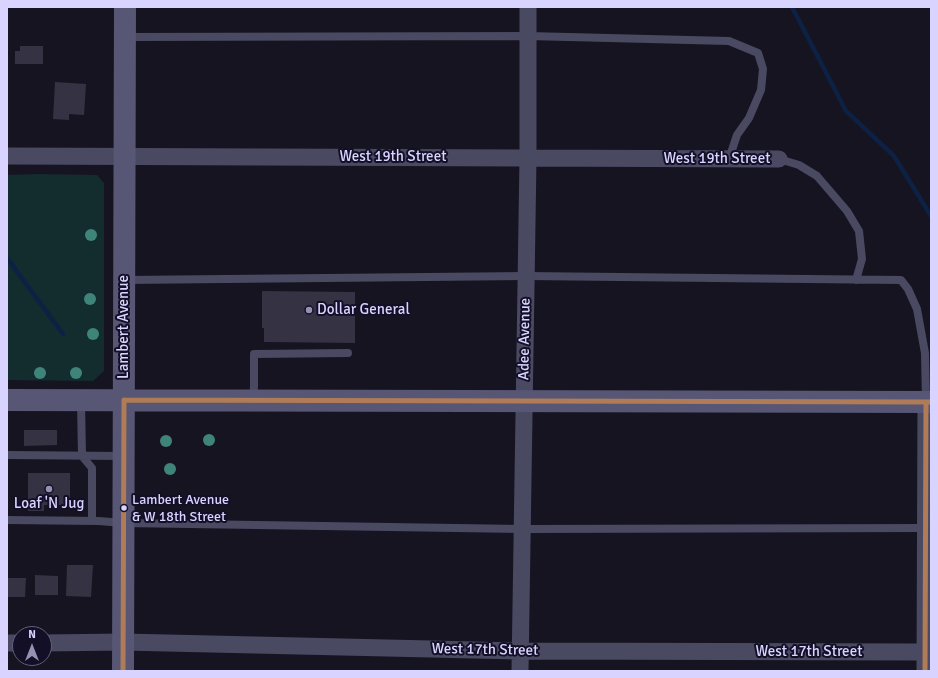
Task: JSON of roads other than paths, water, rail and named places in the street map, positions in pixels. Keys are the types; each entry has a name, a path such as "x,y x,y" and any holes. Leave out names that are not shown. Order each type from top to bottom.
{"street":[{"name":"Lambert Avenue","path":"123,671 125,7"},
{"name":"Adee Avenue","path":"520,671 519,651 528,158 528,7"},
{"name":"West 19th Street","path":"7,156 779,159"},
{"path":"7,400 928,402 925,671"},
{"name":"West 17th Street","path":"52,642 123,642 519,651 925,652"}],"lane":[{"path":"125,38 528,36 729,41 758,53 763,70 761,90 749,118 737,134 729,159"},
{"path":"779,159 799,165 817,176 847,211 859,231 862,259 856,280"},
{"path":"124,280 526,276 901,280 908,289 917,309 925,353 928,402"},
{"path":"253,400 254,354 348,353"},
{"path":"81,401 82,456 92,468 92,521"},
{"path":"7,455 124,456"},
{"path":"7,520 522,529 926,528"}],"waterway":[{"path":"792,7 846,111 894,156 931,216"},
{"path":"7,258 63,334"}],"place":[{"name":"Dollar General","path":"309,310"},
{"name":"Loaf 'N Jug","path":"49,489"},
{"name":"Lambert Avenue & W 18th Street","path":"124,508"}]}
